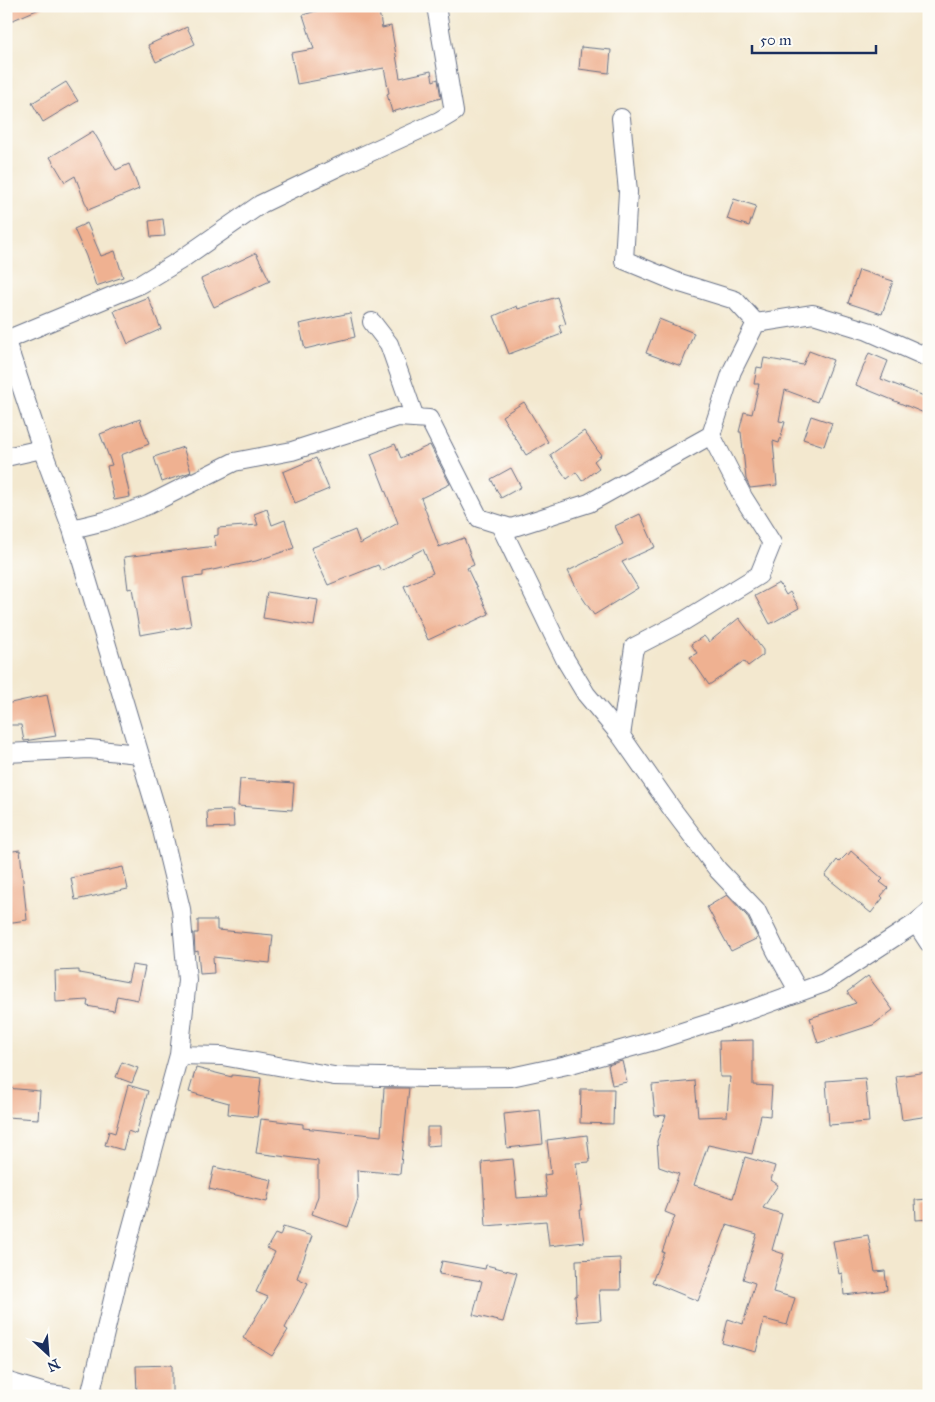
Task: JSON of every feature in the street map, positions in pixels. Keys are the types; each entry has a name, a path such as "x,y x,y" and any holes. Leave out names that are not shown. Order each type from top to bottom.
{"street":[{"path":"90,1396 119,1274 179,1055 187,980 180,909 160,822 72,529 42,449 6,341 141,284 179,261 261,204 439,121 454,112 436,6"},
{"path":"621,118 628,192 624,260 677,282 735,300 756,323"},
{"path":"756,323 813,314 868,331 929,358"},
{"path":"372,322 389,344 414,418"},
{"path":"72,529 105,521 148,505 234,462 292,451 398,417 429,419 479,518 511,528 589,503 712,435 732,371 756,323"},
{"path":"621,736 634,647 684,621 759,575 772,543 743,497 712,435"},
{"path":"6,457 42,449"},
{"path":"500,524 565,659 586,694 621,736 718,870 756,910 799,992"},
{"path":"6,753 89,749 139,754"},
{"path":"179,1055 222,1056 334,1076 511,1077 567,1066 657,1040 750,1010 824,983 922,918 929,943"},
{"path":"6,1381 49,1394 65,1396"}],"building":[{"path":"6,6 46,6 6,23"},
{"path":"332,6 378,6 382,28 391,26 400,78 431,71 433,81 438,79 441,98 392,112 387,94 389,93 384,68 297,84 291,53 314,49 303,15"},
{"path":"187,27 195,44 156,62 148,45"},
{"path":"581,47 611,50 609,73 579,69"},
{"path":"66,82 78,101 43,122 32,103"},
{"path":"93,131 116,170 129,164 139,189 88,210 75,176 65,182 50,157"},
{"path":"734,199 756,206 749,226 727,219"},
{"path":"163,219 165,236 151,237 149,221"},
{"path":"87,223 101,256 115,251 123,277 96,286 74,229"},
{"path":"256,253 270,281 214,307 201,279"},
{"path":"859,270 893,281 882,314 848,303"},
{"path":"148,297 161,329 128,344 114,311"},
{"path":"557,297 566,324 559,326 562,334 509,354 494,316 517,306 518,309"},
{"path":"350,313 355,337 305,349 299,324"},
{"path":"659,319 694,333 681,366 646,353"},
{"path":"809,351 833,360 817,402 785,390 779,421 785,422 779,443 773,441 777,485 750,488 746,479 741,432 739,432 744,412 752,414 759,384 754,384 757,367 762,368 764,358 803,365"},
{"path":"869,353 888,361 881,379 929,398 929,415 856,385"},
{"path":"524,402 548,442 526,455 502,416"},
{"path":"811,416 832,423 824,446 803,439"},
{"path":"140,419 149,444 121,455 130,497 114,500 107,466 112,465 100,434"},
{"path":"584,431 601,455 594,461 599,468 582,481 576,472 567,479 550,455"},
{"path":"395,444 401,458 430,445 450,484 421,498 439,547 464,538 474,565 467,568 489,614 428,640 404,586 433,573 423,549 381,571 378,565 328,585 311,548 355,530 360,544 398,523 371,454"},
{"path":"183,447 191,472 162,482 154,457"},
{"path":"316,458 329,489 295,503 283,472"},
{"path":"511,468 521,487 501,498 491,479"},
{"path":"267,509 272,525 285,520 294,548 256,561 203,572 203,576 183,578 191,626 140,635 132,588 128,589 124,557 216,546 214,536 218,535 218,528 258,525 254,514"},
{"path":"640,514 655,547 622,562 638,588 594,615 578,591 568,571 623,544 615,526"},
{"path":"779,583 786,595 790,592 799,608 770,624 755,596"},
{"path":"267,592 318,600 314,626 263,618"},
{"path":"739,618 763,650 763,655 748,666 744,661 709,685 690,657 697,653 691,644 704,636 709,642"},
{"path":"47,695 56,736 24,741 21,725 6,725 6,704"},
{"path":"240,779 294,783 292,810 238,806"},
{"path":"233,810 234,827 208,828 207,811"},
{"path":"20,850 27,920 6,923 6,852"},
{"path":"851,851 883,879 880,882 888,888 871,913 825,876 837,860 839,862"},
{"path":"123,867 128,889 75,900 71,878"},
{"path":"727,895 747,916 758,938 731,951 707,907"},
{"path":"198,920 217,920 217,930 273,935 270,963 213,957 214,973 200,974 198,951 195,952 194,933 198,933"},
{"path":"132,965 145,967 138,1000 117,996 114,1011 87,1006 88,1000 56,1002 55,971 79,970 79,973 128,982"},
{"path":"868,976 893,1010 873,1025 818,1043 810,1018 856,1003 847,992"},
{"path":"753,1040 753,1085 772,1086 770,1116 761,1115 752,1154 708,1145 694,1185 733,1198 745,1157 775,1166 771,1180 778,1185 763,1208 782,1214 772,1250 784,1254 773,1292 795,1298 787,1325 764,1319 756,1352 722,1343 728,1319 743,1324 755,1283 743,1279 757,1234 727,1225 698,1301 652,1282 675,1216 665,1212 679,1174 659,1167 657,1141 666,1115 655,1116 652,1085 695,1081 698,1117 727,1116 730,1077 720,1077 719,1041"},
{"path":"622,1061 627,1082 612,1085 608,1065"},
{"path":"122,1062 138,1068 132,1083 116,1077"},
{"path":"196,1068 232,1077 232,1075 261,1078 257,1117 228,1114 229,1103 189,1092"},
{"path":"929,1072 929,1116 902,1120 896,1076"},
{"path":"865,1078 869,1122 829,1125 826,1081"},
{"path":"128,1085 148,1091 136,1134 128,1131 123,1150 105,1145 109,1131 115,1133"},
{"path":"6,1088 40,1091 38,1119 6,1117"},
{"path":"384,1088 409,1088 400,1174 357,1170 358,1199 348,1227 312,1214 318,1196 318,1161 256,1153 261,1119 303,1124 303,1128 381,1136"},
{"path":"581,1089 614,1089 613,1124 580,1123"},
{"path":"540,1110 543,1144 507,1148 504,1114"},
{"path":"427,1127 440,1127 440,1145 427,1146"},
{"path":"587,1135 590,1162 576,1163 584,1242 549,1246 546,1221 486,1226 482,1162 513,1159 517,1198 547,1196 544,1175 551,1174 547,1140"},
{"path":"214,1167 272,1180 267,1202 209,1189"},
{"path":"929,1199 929,1219 916,1220 915,1200"},
{"path":"283,1227 312,1236 297,1278 308,1283 285,1328 288,1330 272,1356 243,1338 268,1297 256,1292 275,1252 267,1248 275,1234 280,1236"},
{"path":"868,1235 875,1272 885,1271 887,1290 844,1295 842,1273 839,1274 833,1241"},
{"path":"620,1258 621,1290 599,1290 601,1320 577,1322 575,1296 577,1295 576,1260"},
{"path":"442,1261 485,1269 486,1265 517,1273 503,1322 473,1315 482,1281 439,1274"},
{"path":"172,1365 172,1395 137,1395 136,1366"}]}
